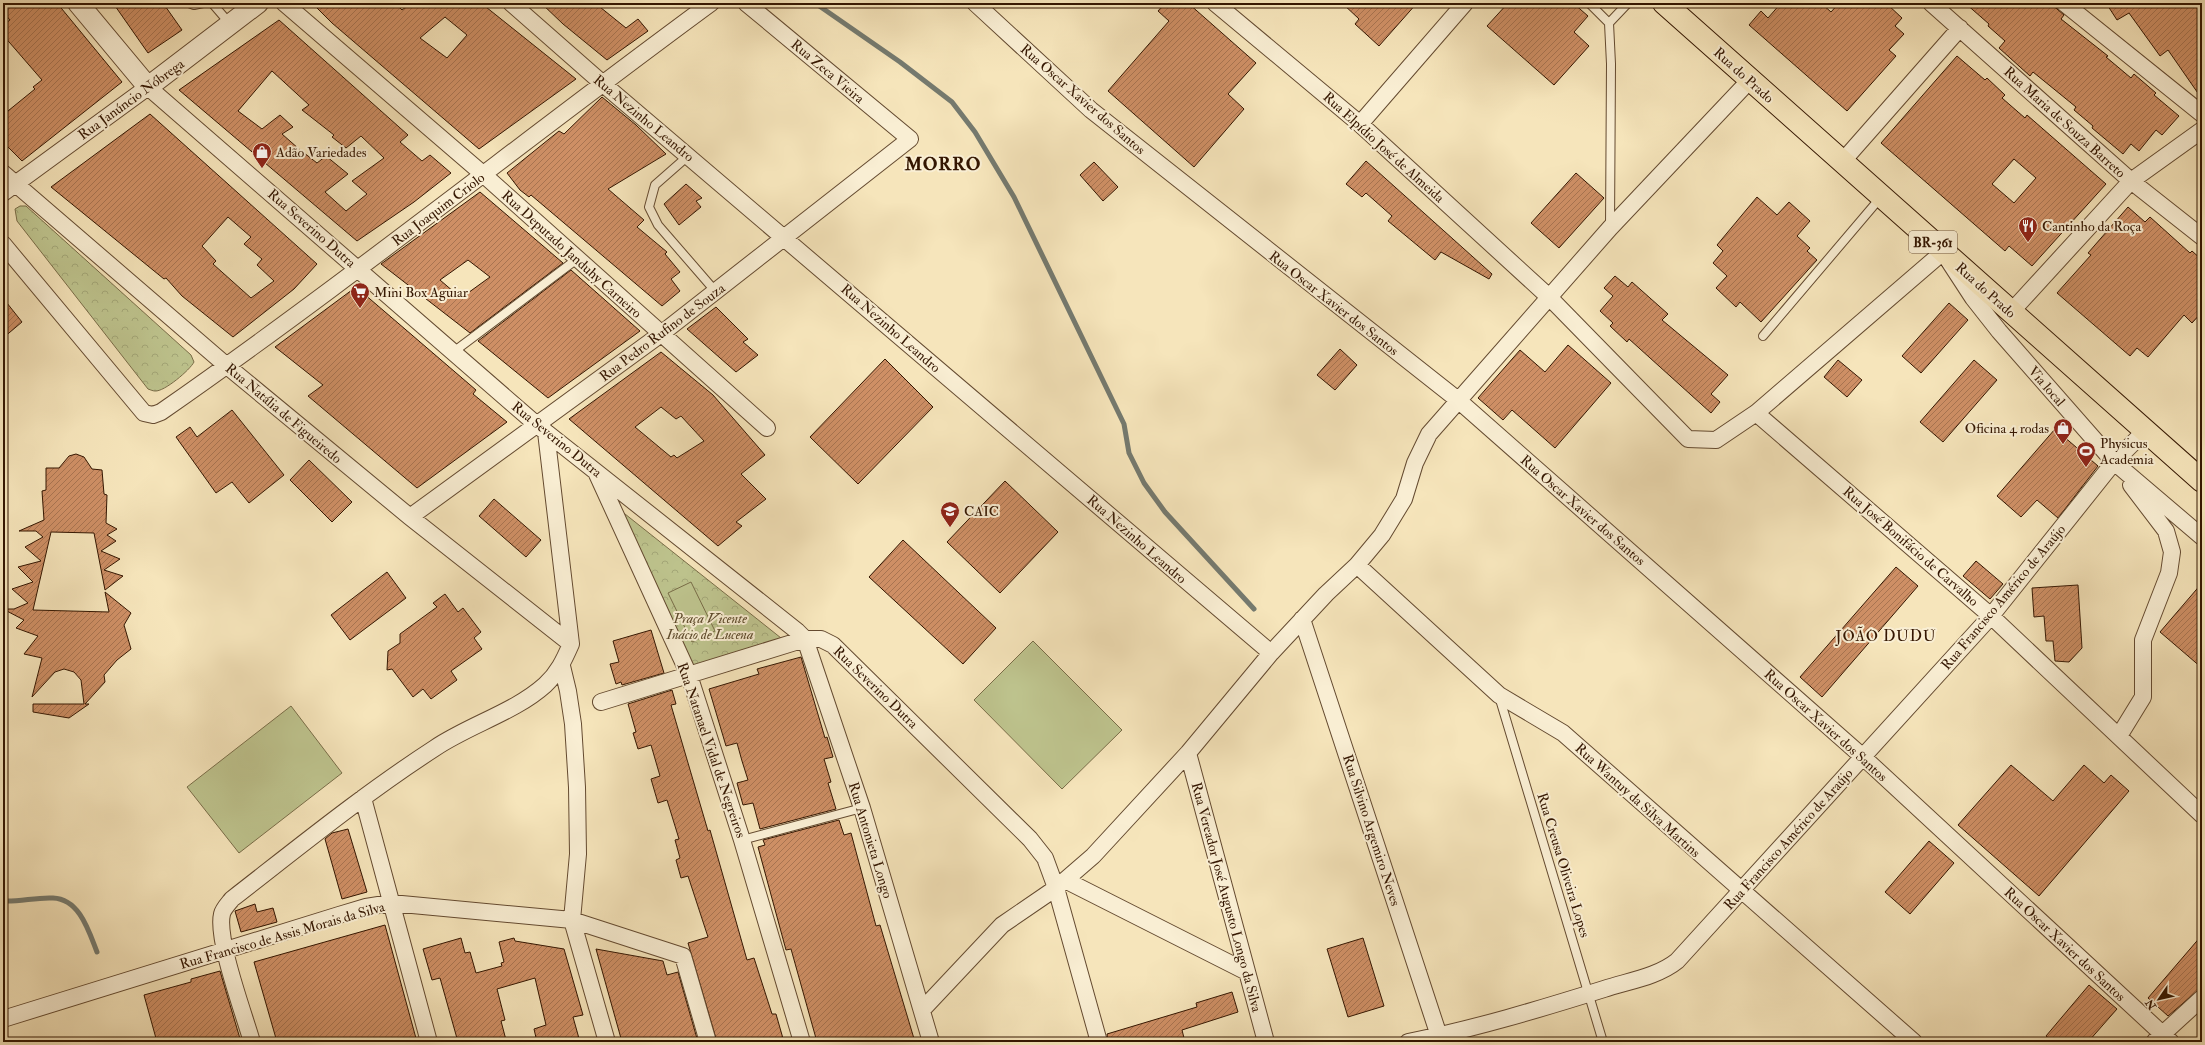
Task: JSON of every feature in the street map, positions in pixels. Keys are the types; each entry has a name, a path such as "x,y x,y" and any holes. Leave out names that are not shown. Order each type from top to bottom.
{"main road":[{"name":"Rua do Prado","path":"1664,3 2202,481"}],"street":[{"name":"Rua Severino Dutra","path":"78,3 148,87 359,269 452,353 542,429 805,639 821,639 833,645 1030,839 1045,858 1060,884 1100,1042"},
{"name":"Rua Janúncio Nóbrega","path":"9,188 148,87 258,3"},
{"name":"Rua Deputado Janduhy Carneiro","path":"284,3 484,175 767,428"},
{"name":"Rua Nezinho Leandro","path":"511,3 602,83 1271,653"},
{"name":"Rua Joaquim Criolo","path":"3,244 144,414 153,415 161,412 227,366 359,269 484,175 602,83 711,3"},
{"name":"Rua Zeca Vieira","path":"746,3 910,139"},
{"name":"Rua Oscar Xavier dos Santos","path":"975,3 1091,110 1458,400 1863,757 2162,1039"},
{"name":"Rua Elpídio José de Almeida","path":"1215,3 1360,124 1549,297 1688,439 1716,440 1756,413 1943,252"},
{"name":"Rua Maria de Souza Barreto","path":"1930,3 2131,181 2202,238"},
{"path":"2064,3 2202,114"},
{"path":"1360,124 1459,5"},
{"path":"1842,162 1960,28"},
{"path":"922,1010 1002,925 1060,884 1093,856 1188,753 1271,653 1302,619 1357,565 1382,535 1404,499 1414,463 1429,434 1610,228 1750,80"},
{"path":"2012,312 2131,181 2202,130"},
{"name":"Rua Pedro Rufino de Souza","path":"410,517 542,429 910,139"},
{"name":"Rua Natália de Figueiredo","path":"3,173 9,188 410,517 571,644"},
{"name":"Via local","path":"1943,252 1999,331 2114,462 2202,537"},
{"name":"Rua José Bonifácio de Carvalho","path":"1756,413 1991,616 2202,815"},
{"path":"252,1042 225,951 221,930 222,913 232,898 363,798 465,729 526,700 546,684 562,666 571,644 542,429"},
{"name":"Rua Francisco Américo de Araújo","path":"1408,1042 1440,1039 1589,994 1669,967 1690,948 1740,891 1991,616 2114,462 2145,431"},
{"path":"2114,462 2166,531 2172,552 2169,573 2143,640 2143,697 2119,736"},
{"name":"Rua Natanael Vidal de Negreiros","path":"594,469 689,675 742,840 802,1042"},
{"name":"Rua Wantuy da Silva Martins","path":"1357,565 1499,695 1563,733 1740,891 1914,1042"},
{"name":"Rua Silvino Argemiro Neves","path":"1302,619 1440,1039"},
{"path":"601,702 805,639"},
{"name":"Rua Antonieta Longo","path":"805,639 862,808 931,1042"},
{"path":"562,666 571,711 577,787 578,854 572,920 607,1042"},
{"name":"Rua Vereador José Augusto Longo da Silva","path":"1188,753 1266,1042"},
{"path":"363,798 429,1042"},
{"path":"1060,884 1247,972"},
{"name":"Rua Francisco de Assis Morais da Silva","path":"3,1019 353,911 391,903 572,920 683,956 708,1042"},
{"path":"2162,1039 2202,998"}],"lane":[{"path":"189,3 194,5 203,3"},
{"path":"212,3 231,25"},
{"path":"1589,3 1609,23 1612,64 1610,228"},
{"path":"1609,23 1628,3"},
{"path":"688,156 655,185 648,207 658,224 716,292"},
{"path":"1763,336 1882,197"},
{"path":"452,353 577,259"},
{"name":"Rua Creusa Oliveira Lopes","path":"1499,695 1602,1039"},
{"path":"742,840 862,808"},
{"path":"1602,1039 1609,1042"}],"green space":[{"path":"20,206 26,206 191,355 194,362 192,366 164,388 155,391 148,389 17,221 15,209"},
{"name":"Praça Vicente Inácio de Lucena","path":"620,510 781,638 692,668"},
{"path":"691,582 715,631 692,642 668,593"},
{"path":"1033,641 1122,730 1062,789 974,700"},
{"path":"291,706 342,773 239,853 187,787"}],"building":[{"path":"3,3 57,3 122,82 22,161 3,142 3,115 35,89 33,87 42,80 3,35 3,25 10,20 3,12"},
{"path":"113,3 163,3 182,30 148,53"},
{"path":"312,3 395,3 402,10 411,3 418,3 424,8 429,4 428,3 481,3 576,79 479,149 332,23","holes":["445,17 467,35 447,58 420,38"]},
{"path":"541,3 595,3 626,28 638,19 648,31 607,60 563,24"},
{"path":"1165,3 1188,3 1256,63 1228,94 1244,109 1194,167 1108,91 1169,21 1158,11"},
{"path":"1342,3 1417,3 1379,46 1355,24 1359,19"},
{"path":"1508,3 1573,3 1588,16 1574,32 1589,46 1554,85 1487,26"},
{"path":"1781,3 1821,3 1831,12 1839,3 1886,3 1902,18 1895,26 1904,34 1889,50 1896,56 1847,111 1749,25 1761,11 1768,18"},
{"path":"1965,3 2050,3 2064,15 2061,19 2108,56 2106,57 2131,78 2134,74 2156,93 2154,95 2179,116 2162,135 2156,130 2139,151 2131,144 2123,154 2092,128 2093,126 2074,110 2076,107 2033,72 2030,76 1999,48 2005,41 1988,26 1989,24"},
{"path":"2106,3 2202,3 2202,99 2168,50 2160,56 2129,13 2117,20"},
{"path":"279,20 408,135 400,142 422,161 430,155 451,173 414,202 357,241 179,90","holes":["272,71 309,105 302,110 334,135 332,137 346,148 361,136 384,158 352,181 367,194 346,211 325,192 348,174 326,156 317,163 299,149 282,134 293,127 280,115 262,129 238,111"]},
{"path":"1957,56 1985,80 1987,78 2005,95 2002,98 2025,118 2027,115 2106,184 2032,266 2009,246 2005,251 1881,143","holes":["2014,159 2036,178 2014,203 1992,184"]},
{"path":"602,97 636,125 666,154 608,189 644,220 637,227 667,252 665,254 680,272 671,279 680,291 662,306 531,195 529,197 520,190 507,173 559,131 564,134"},
{"path":"150,114 317,264 294,289 233,337 182,296 166,278 164,279 51,187","holes":["228,217 251,237 244,244 262,259 257,265 274,281 251,298 213,264 216,261 202,246"]},
{"path":"1366,161 1492,274 1489,279 1441,252 1435,260 1388,221 1392,216 1366,193 1362,197 1346,184"},
{"path":"1094,162 1118,187 1103,201 1080,175"},
{"path":"1576,173 1604,198 1559,248 1531,223"},
{"path":"686,184 702,198 696,201 701,207 679,225 664,204"},
{"path":"480,192 563,263 470,333 381,264","holes":["468,260 490,277 461,298 440,280"]},
{"path":"1757,197 1777,215 1789,202 1810,221 1797,236 1810,248 1807,251 1817,260 1761,322 1740,302 1736,307 1716,288 1727,276 1713,263 1723,251 1717,245"},
{"path":"2128,207 2145,222 2150,217 2190,253 2192,251 2202,260 2202,312 2192,323 2184,315 2148,357 2137,348 2130,356 2057,293 2091,255 2088,253"},
{"path":"571,270 640,331 548,398 478,341"},
{"path":"1615,276 1628,287 1632,282 1668,314 1662,320 1728,375 1711,394 1720,402 1711,413 1629,339 1627,342 1610,326 1613,323 1600,311 1613,296 1604,288"},
{"path":"356,287 476,390 473,394 507,422 417,488 308,396 323,385 275,347"},
{"path":"3,298 22,322 3,338"},
{"path":"1949,303 1968,320 1921,373 1902,356"},
{"path":"716,307 748,339 743,342 758,355 736,372 687,329"},
{"path":"1568,345 1611,383 1555,448 1512,410 1503,420 1478,398 1520,350 1545,372"},
{"path":"1340,349 1357,365 1335,390 1317,375"},
{"path":"661,352 713,395 765,455 741,474 766,499 736,522 742,526 718,546 569,419","holes":["661,407 676,419 681,416 704,441 677,458 674,455 671,457 635,427"]},
{"path":"885,359 933,407 858,484 810,437"},
{"path":"1838,360 1862,380 1847,397 1824,377"},
{"path":"1974,360 1997,380 1943,442 1920,422"},
{"path":"232,410 284,475 249,503 232,482 216,493 176,437 190,427 197,437"},
{"path":"2055,429 2098,466 2058,518 2037,500 2021,517 1997,496"},
{"path":"76,454 84,457 92,469 102,470 104,494 107,495 106,523 117,529 107,535 116,541 101,551 120,559 104,570 123,576 105,590 94,533 51,532 33,610 109,612 105,592 131,613 124,625 131,649 117,660 104,675 105,682 85,704 89,704 69,718 33,712 33,704 84,704 81,680 74,672 64,669 55,672 32,697 42,658 24,654 38,636 16,628 24,620 3,609 14,609 28,603 12,589 33,582 18,567 41,561 25,547 43,537 36,531 19,531 44,520 42,491 46,490 46,468 59,468 69,456"},
{"path":"309,460 352,502 332,522 290,480"},
{"path":"1005,481 1058,532 1000,593 947,542"},
{"path":"494,499 541,540 526,557 479,516"},
{"path":"903,540 996,628 963,664 869,577"},
{"path":"1976,561 2003,584 1990,599 1963,576"},
{"path":"1896,567 1918,586 1822,697 1800,677"},
{"path":"387,572 406,598 350,640 331,615"},
{"path":"2202,583 2202,668 2160,632"},
{"path":"2078,585 2082,648 2069,662 2055,661 2053,641 2046,641 2044,616 2034,617 2032,588"},
{"path":"445,594 458,612 463,608 481,632 474,638 482,649 451,671 457,680 431,699 423,689 413,697 392,669 387,670 388,651 400,643 400,634 437,607 433,603"},
{"path":"651,630 664,673 622,685 621,682 616,684 610,664 619,662 613,641"},
{"path":"801,657 825,738 827,737 833,757 824,759 831,782 828,783 836,809 760,829 753,803 743,805 737,783 748,780 737,743 726,746 709,689 759,674 757,669"},
{"path":"672,690 676,704 671,705 708,831 710,830 747,960 754,958 772,1014 776,1014 784,1042 717,1042 688,943 708,937 688,876 681,878 676,860 680,858 675,840 679,839 667,800 658,803 651,779 660,776 651,745 638,749 633,733 636,732 628,704"},
{"path":"2011,765 2053,801 2084,765 2104,783 2111,775 2129,791 2039,896 1958,825"},
{"path":"839,820 844,835 851,833 876,926 880,925 915,1042 817,1042 791,949 786,950 758,847 765,845 763,840"},
{"path":"348,829 367,892 342,899 325,839 332,833"},
{"path":"1929,841 1954,863 1910,914 1885,892"},
{"path":"255,904 257,912 273,908 277,922 241,932 235,911"},
{"path":"385,925 417,1042 277,1042 254,962"},
{"path":"2202,935 2202,987 2168,1016 2148,998"},
{"path":"461,938 465,953 470,952 476,973 502,966 501,963 504,962 499,942 514,938 515,941 564,949 583,1015 573,1017 580,1042 537,1042 534,1029 546,1025 535,978 497,989 505,1020 501,1021 506,1040 499,1042 458,1042 440,978 432,980 423,949"},
{"path":"1363,938 1384,1006 1348,1017 1327,949"},
{"path":"596,949 663,961 667,975 678,972 698,1042 622,1042"},
{"path":"220,971 241,1042 157,1042 144,995 191,982 191,979"},
{"path":"2089,985 2117,1009 2088,1042 2053,1042 2046,1036"},
{"path":"1232,992 1238,1012 1182,1030 1185,1042 1108,1042 1107,1034 1197,1007 1196,1003"}],"waterway":[{"path":"815,3 900,62 952,102 975,132 1014,197 1124,424 1129,453 1144,483 1165,512 1254,609"},
{"path":"3,901 53,898 70,904 77,910 87,926 97,952"}],"place":[{"name":"Adão Variedades","path":"262,169"},
{"name":"Cantinho da Roça","path":"2028,243"},
{"name":"Mini Box Aguiar","path":"360,309"},
{"name":"Oficina 4 rodas","path":"2063,445"},
{"name":"Physicus Academia","path":"2086,468"},
{"name":"CAIC","path":"950,528"}],"district":[{"name":"MORRO","path":"943,164"},
{"name":"JOÃO DUDU","path":"1886,636"}]}
